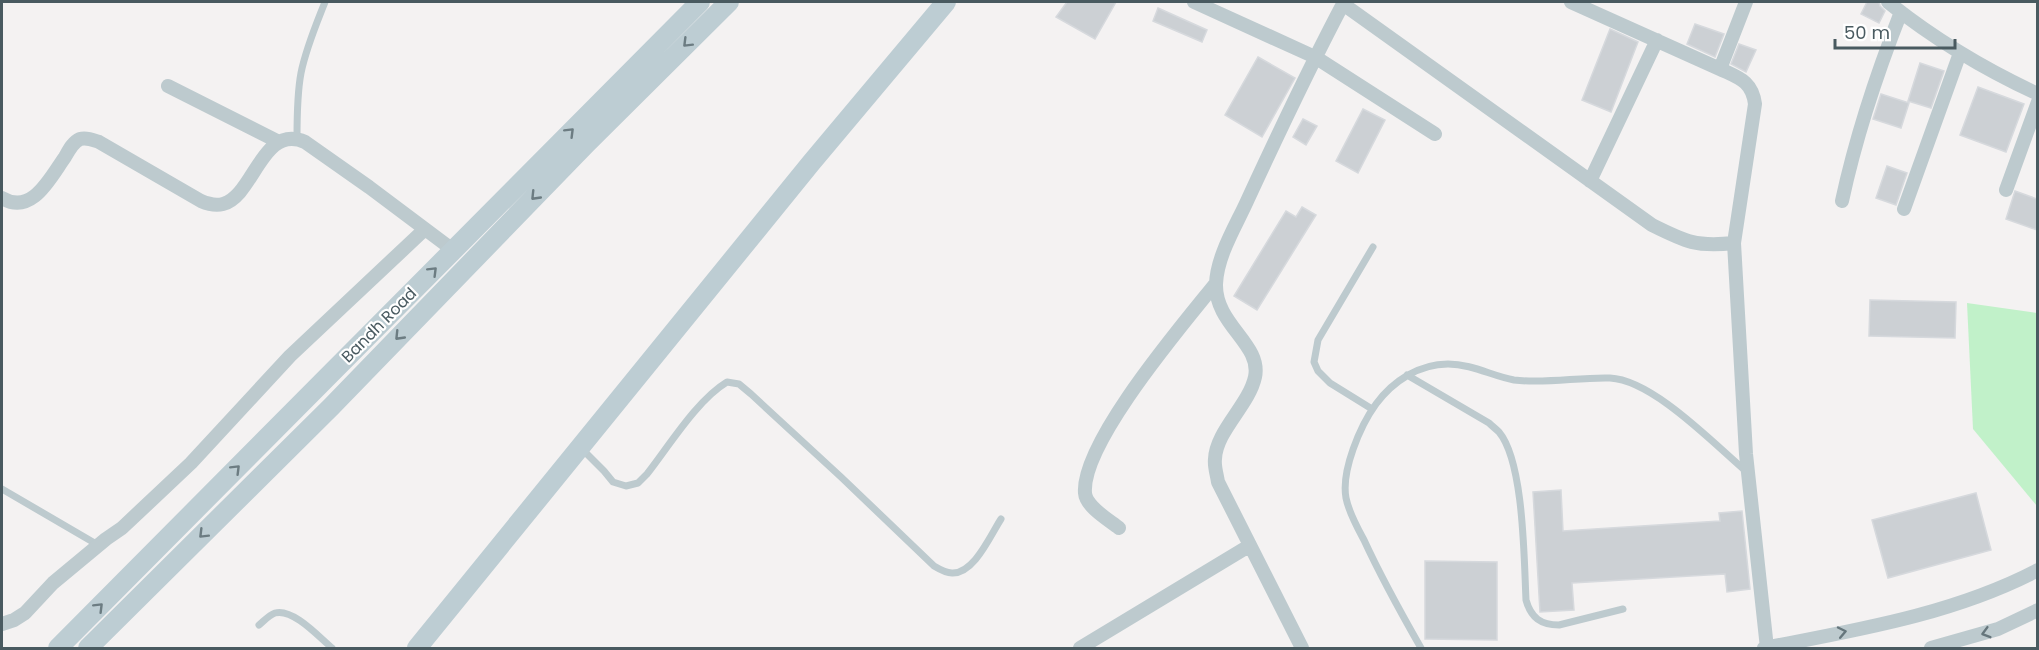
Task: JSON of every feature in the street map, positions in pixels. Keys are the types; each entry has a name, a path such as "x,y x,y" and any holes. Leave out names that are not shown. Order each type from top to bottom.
{"main road":[{"name":"Bandh Road","path":"58,648 700,2"},
{"name":"Bandh Road","path":"88,648 331,407 578,152 729,2"},
{"path":"417,648 804,172 946,2"}],"street":[{"path":"1194,2 1315,57 1435,134"},
{"path":"1571,2 1742,80 1753,94 1755,104 1734,243 1748,473 1766,648 1921,615 2017,581 2037,571"},
{"path":"1720,69 1746,2"},
{"path":"1888,2 1960,53 2037,94"},
{"path":"1302,648 1218,482 1215,459 1221,439 1254,378 1256,361 1229,324 1218,304 1216,283 1222,256 1315,57 1344,3 1653,225 1686,241 1709,246 1734,243"},
{"path":"1842,201 1863,120 1900,12"},
{"path":"1590,181 1657,40"},
{"path":"1904,209 1960,53"},
{"path":"168,86 279,142"},
{"path":"2006,190 2037,102"},
{"path":"2,198 11,204 30,200 50,179 73,144 79,139 87,138 99,142 201,201 211,205 222,205 230,202 238,194 270,150 288,138 297,138 331,160 453,250"},
{"path":"2,624 25,613 53,584 98,545 122,528 190,463 290,356 425,229"},
{"path":"1119,528 1089,503 1085,494 1088,471 1122,406 1216,283"},
{"path":"1080,648 1249,546"},
{"path":"1931,648 1998,629 2037,610"}],"lane":[{"path":"297,138 297,99 301,72 309,42 325,2"},
{"path":"1372,409 1330,383 1318,371 1314,362 1318,340 1373,247"},
{"path":"1421,648 1379,574 1346,498 1349,465 1359,432 1386,391 1407,375 1426,367 1460,364 1502,378 1518,380 1612,378 1631,382 1666,403 1748,473"},
{"path":"1407,375 1489,423 1500,433 1515,470 1521,510 1526,600 1529,612 1536,619 1548,625 1559,625 1623,609"},
{"path":"580,448 613,482 626,486 638,483 716,388 727,382 739,384 934,566 950,573 964,572 976,559 1001,519"},
{"path":"2,489 98,545"},
{"path":"259,625 278,612 291,615 332,648"}],"green space":[{"path":"1967,303 2037,313 2037,506 1973,429"}],"building":[{"path":"1067,2 1116,2 1095,39 1056,17"},
{"path":"1867,2 1879,2 1885,11 1879,23 1861,14"},
{"path":"1158,8 1207,30 1202,42 1153,21"},
{"path":"1695,24 1724,34 1715,57 1687,44"},
{"path":"1610,29 1638,42 1611,112 1582,100"},
{"path":"1739,44 1756,50 1746,72 1731,64"},
{"path":"1258,57 1295,78 1262,137 1225,115"},
{"path":"1920,63 1944,71 1931,108 1908,101"},
{"path":"1978,87 2024,104 2006,152 1960,135"},
{"path":"1881,94 1909,103 1901,128 1873,119"},
{"path":"1363,109 1385,120 1358,173 1336,161"},
{"path":"1303,119 1317,126 1306,145 1293,137"},
{"path":"1887,166 1907,173 1896,205 1876,198"},
{"path":"2015,191 2037,199 2037,230 2006,219"},
{"path":"1302,207 1316,215 1257,310 1234,296 1286,211 1296,217"},
{"path":"1870,300 1956,302 1955,338 1869,336"},
{"path":"1561,490 1563,531 1720,521 1719,513 1742,511 1750,589 1727,592 1725,574 1572,583 1574,610 1540,612 1533,492"},
{"path":"1976,493 1991,550 1888,578 1872,520"},
{"path":"1425,561 1497,562 1497,640 1425,639"}]}
